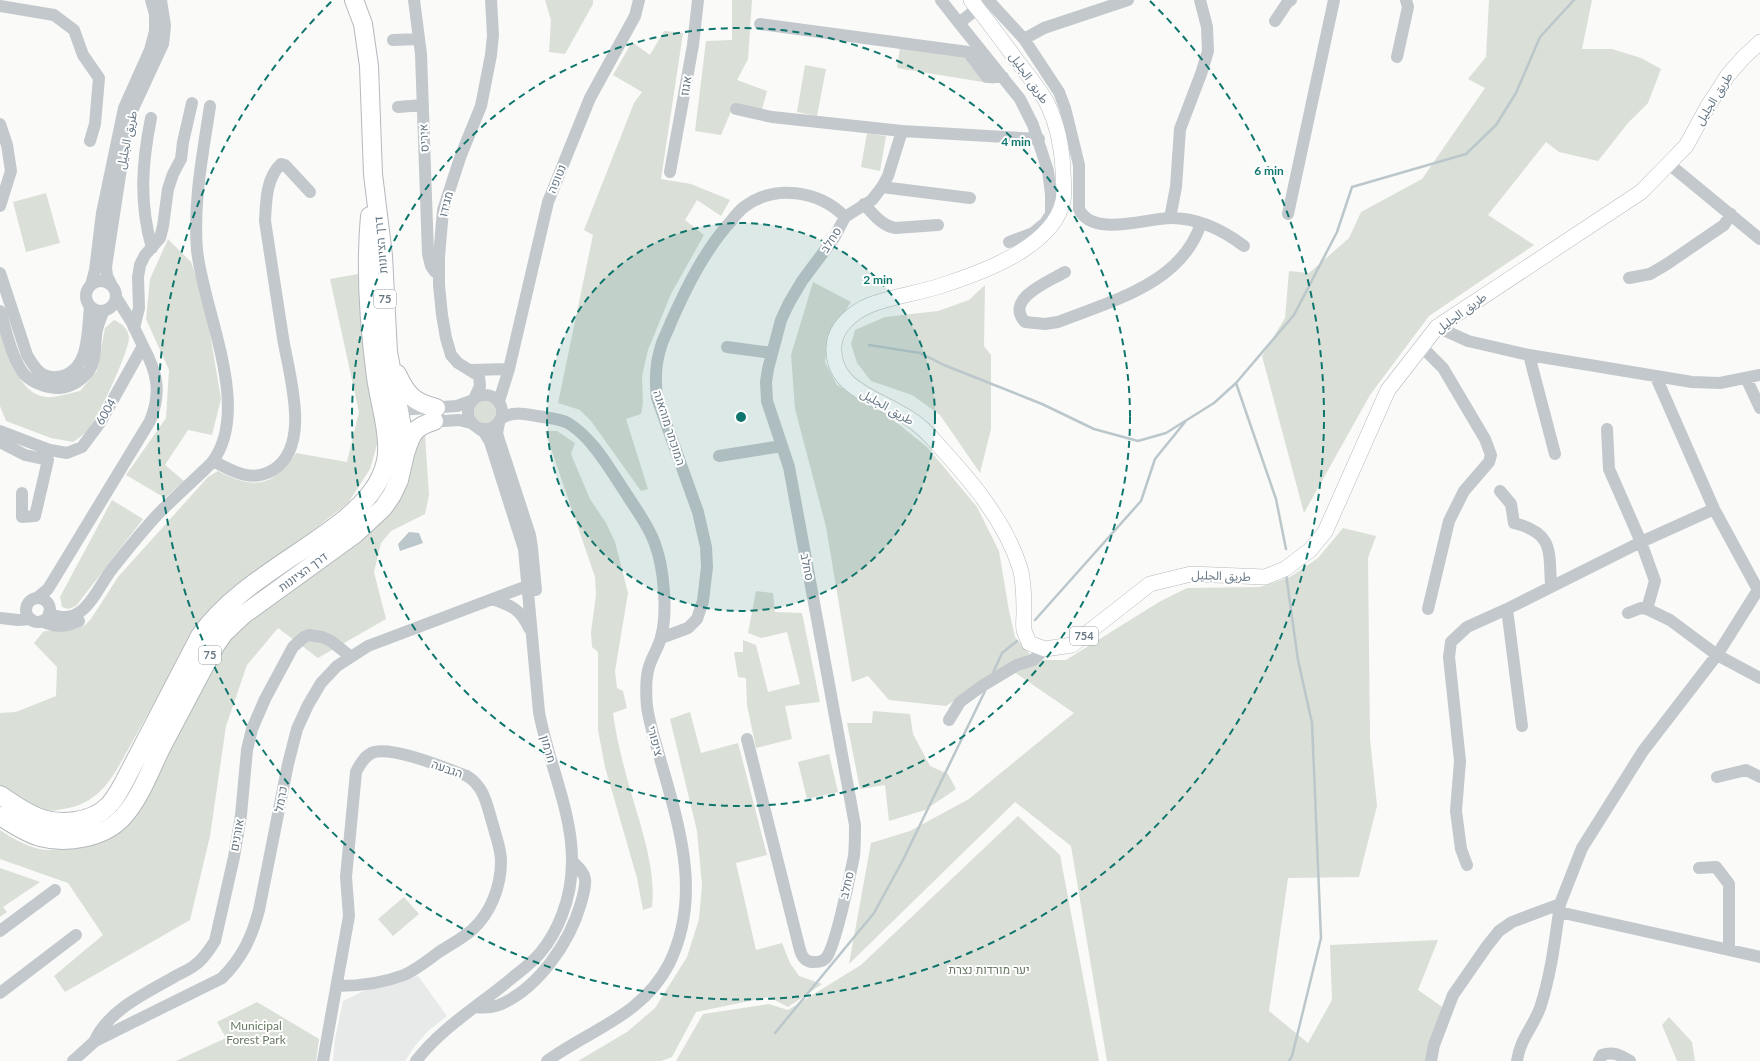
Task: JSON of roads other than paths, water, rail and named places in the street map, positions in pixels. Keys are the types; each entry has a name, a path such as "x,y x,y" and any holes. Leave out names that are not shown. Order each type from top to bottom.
{"highway":[{"name":"דרך הציונות","path":"0,796 36,816 67,822 93,816 109,805 123,784 200,636 210,622 232,601 344,520 369,497 382,473 386,461 387,440 394,417 383,256 373,174 369,66 363,24 354,0"},
{"name":"דרך הציונות","path":"0,816 28,833 41,837 68,840 100,832 111,827 122,817 138,793 215,646 224,633 243,615 355,534 383,508 392,495 399,480 405,454 373,350 368,271 369,228 373,174"},
{"path":"389,359 404,389 409,395 435,414 416,429 410,438 405,454"}],"main road":[{"name":"طريق الجليل","path":"979,3 1034,82 1048,105 1056,128 1062,158 1064,190 1059,212 1048,230 1031,244 1008,259 943,285 869,305 848,318 837,332 834,346 835,361 843,377 862,394 898,411 922,428 959,468 993,514 1010,544 1020,569 1024,593 1024,630 1029,643 1046,649 1072,645 1150,584 1191,574 1265,577 1285,569 1310,550 1325,532 1388,390 1437,327 1641,192 1686,146 1708,106 1728,75 1742,58 1760,42"}],"street":[{"name":"طريق الجليل","path":"91,285 95,270 102,213 124,108 150,50 155,32 155,14 151,0"},
{"name":"طريق الجليل","path":"111,284 107,276 106,266 124,149 131,113 163,44 165,26 161,0"},
{"name":"איריס","path":"414,0 419,39 423,105 428,254 431,266 435,272 439,272"},
{"name":"מגידו","path":"472,370 458,363 451,355 446,338 439,272 443,210 461,155 481,106 491,55 493,35 491,0"},
{"name":"נטופה","path":"500,403 548,202 590,98 635,16 639,0"},
{"name":"אגוז","path":"670,172 693,45 698,0"},
{"path":"941,0 1020,99 1039,139 1048,171 1051,194 1051,214 1045,223 1033,233 1009,242"},
{"path":"1024,39 1044,28 1128,0"},
{"path":"1170,218 1176,187 1180,128 1201,74 1208,51 1207,27 1200,0"},
{"path":"1275,21 1287,3 1291,0"},
{"path":"1288,214 1334,0"},
{"path":"1397,57 1408,7 1406,0"},
{"path":"959,23 979,3 1024,39 1059,92 1065,108 1079,164 1079,209 1086,218 1104,224 1136,223 1170,218 1201,223 1229,235 1244,246"},
{"path":"0,6 54,15 74,30 83,55 99,78 95,124 90,141"},
{"path":"760,24 968,52 987,77 1003,77"},
{"path":"393,40 419,39"},
{"path":"134,328 139,308 138,277 140,265 145,255 160,238 168,189 173,174 181,159 183,142 192,103"},
{"path":"398,107 423,105"},
{"path":"27,607 28,614 43,614 67,618 81,612 90,603 112,570 162,511 213,461 223,441 228,423 229,395 207,300 197,244 195,215 210,106"},
{"path":"736,109 772,117 902,131 1039,139"},
{"path":"151,118 144,149 143,205 152,248"},
{"path":"0,124 7,145 11,171 0,206"},
{"name":"סחלב","path":"747,739 800,950 802,956 808,961 819,962 825,959 830,952 836,934 854,856 855,826 789,467 767,401 766,392 768,369 782,320 789,303 802,281 834,238 845,217 872,200 882,186 888,176 902,131"},
{"path":"213,461 237,474 252,476 267,474 280,466 290,451 294,431 294,402 265,221 267,191 278,167 282,164 285,165 310,192"},
{"path":"1669,164 1760,239"},
{"path":"882,186 970,198"},
{"name":"המוכתר מוהאנה","path":"661,638 688,628 697,619 703,601 707,567 706,547 698,512 657,398 655,382 660,348 675,313 697,268 718,236 743,208 758,198 777,193 796,193 810,196 818,198 836,208 845,217"},
{"path":"864,204 879,220 888,226 895,228 938,225"},
{"path":"1629,278 1650,274 1667,264 1724,225 1731,214"},
{"path":"1065,272 1032,291 1022,299 1019,308 1020,316 1025,322 1045,324 1058,322 1137,290 1159,278 1171,269 1181,258 1198,232 1201,223"},
{"path":"0,273 27,355 34,367 42,374 53,377 65,376 73,372 81,363 85,351 90,307 86,298 86,293 91,285 102,281 111,284 115,288 117,298 153,366 157,389 155,409 150,420 48,589 37,598 30,601 27,607 19,613 1,618"},
{"path":"90,307 98,312 103,312 112,308 117,298"},
{"path":"0,311 16,358 25,375 39,384 54,389 67,387 79,381 89,371 94,359 97,329 103,312"},
{"path":"1437,327 1468,341 1529,355 1656,377 1692,382 1720,383 1760,375"},
{"name":"6004","path":"0,442 25,455 67,453 82,448 100,423 143,346"},
{"path":"727,347 772,353"},
{"path":"1422,347 1443,368 1486,439 1491,455 1490,462 1464,491 1449,521 1428,608"},
{"path":"1529,355 1554,454"},
{"path":"472,370 509,369"},
{"name":"נטופה","path":"477,398 496,388 509,369"},
{"path":"472,370 479,376 480,386 477,398 468,412 475,426"},
{"path":"1518,1061 1519,1048 1539,1009 1548,980 1560,908 1582,848 1643,751 1717,655 1759,590 1714,509 1656,377"},
{"path":"1746,378 1760,408"},
{"path":"394,417 435,414 477,398 490,395 500,403 500,421 489,429 435,414"},
{"name":"ציפורי","path":"500,403 534,416"},
{"name":"ציפורי","path":"500,421 516,413 566,422 580,432 599,453 649,529 661,563 663,578 664,620 661,638 648,667 646,687 647,701 653,735 678,822 683,848 687,899 678,944 656,984 644,998 624,1015 547,1061"},
{"name":"חרמון","path":"416,1061 434,1040 475,1007 490,1008 499,1005 517,995 535,980 558,952 570,934 583,898 585,879 582,871 573,862 572,839 567,817 543,735 535,681 532,635 530,535 497,433 500,421"},
{"name":"חרמון","path":"475,426 484,432 490,442 521,537 531,584"},
{"path":"1607,429 1609,469 1641,542 1655,581 1647,609"},
{"name":"6004","path":"0,431 49,455"},
{"path":"719,456 782,446"},
{"path":"22,493 22,517 35,516 49,455"},
{"path":"1500,491 1511,504 1514,523 1530,527 1538,532 1547,544 1550,560 1550,587"},
{"path":"1467,865 1461,849 1456,811 1460,761 1449,657 1451,642 1467,627 1507,609 1641,542 1714,509"},
{"path":"43,614 55,578"},
{"name":"כרמל","path":"73,1061 94,1041 222,978 233,967 243,953 253,932 259,910 288,764 297,729 308,705 322,683 337,666 350,656 375,643 531,584"},
{"path":"37,598 44,600 43,614"},
{"path":"493,599 511,605 523,615 532,635"},
{"path":"1628,614 1641,608 1647,609 1670,620 1717,655 1760,678"},
{"path":"1507,609 1522,726"},
{"path":"1,618 18,620 43,614"},
{"name":"אורנים","path":"94,1041 99,1031 117,1014 136,1000 195,965 208,953 215,941 234,857 241,815 247,750 252,729 284,662 293,647 304,637 316,635 331,641 350,656"},
{"path":"949,720 960,702 982,686 1017,665 1033,660 1046,649"},
{"name":"הגבעה","path":"323,1061 330,1018 338,986 349,916 346,877 356,772 367,756 374,752 398,753 467,776 475,781 483,792 499,849 501,862 497,886 492,902 485,916 472,930 404,975 385,981 368,984 338,986"},
{"path":"1717,777 1746,770 1760,777"},
{"path":"1699,868 1716,867 1729,884 1729,950"},
{"path":"0,931 55,890"},
{"path":"1431,1061 1434,1045 1453,995 1487,946 1500,931 1512,922 1560,908 1760,957"},
{"path":"0,993 76,935"},
{"path":"1599,1061 1602,1055 1609,1052 1618,1054 1630,1061"}],"waterway":[{"path":"869,345 920,353 944,365 1042,404 1094,429 1138,441 1166,433 1214,403 1236,383 1294,315 1337,232 1352,187 1466,154 1496,125 1516,93 1540,37 1574,0"},
{"path":"1236,383 1276,499 1286,549"},
{"path":"1035,620 1141,501 1155,459 1185,422"},
{"path":"1286,574 1298,660 1312,723 1321,938 1292,1056 1289,1061"},
{"path":"993,673 1002,653 1017,641"},
{"path":"775,1033 874,913 903,860 985,691"}],"park label":[{"name":"יער מורדות נצרת","path":"989,970"},
{"name":"Municipal Forest Park","path":"256,1033"}]}
